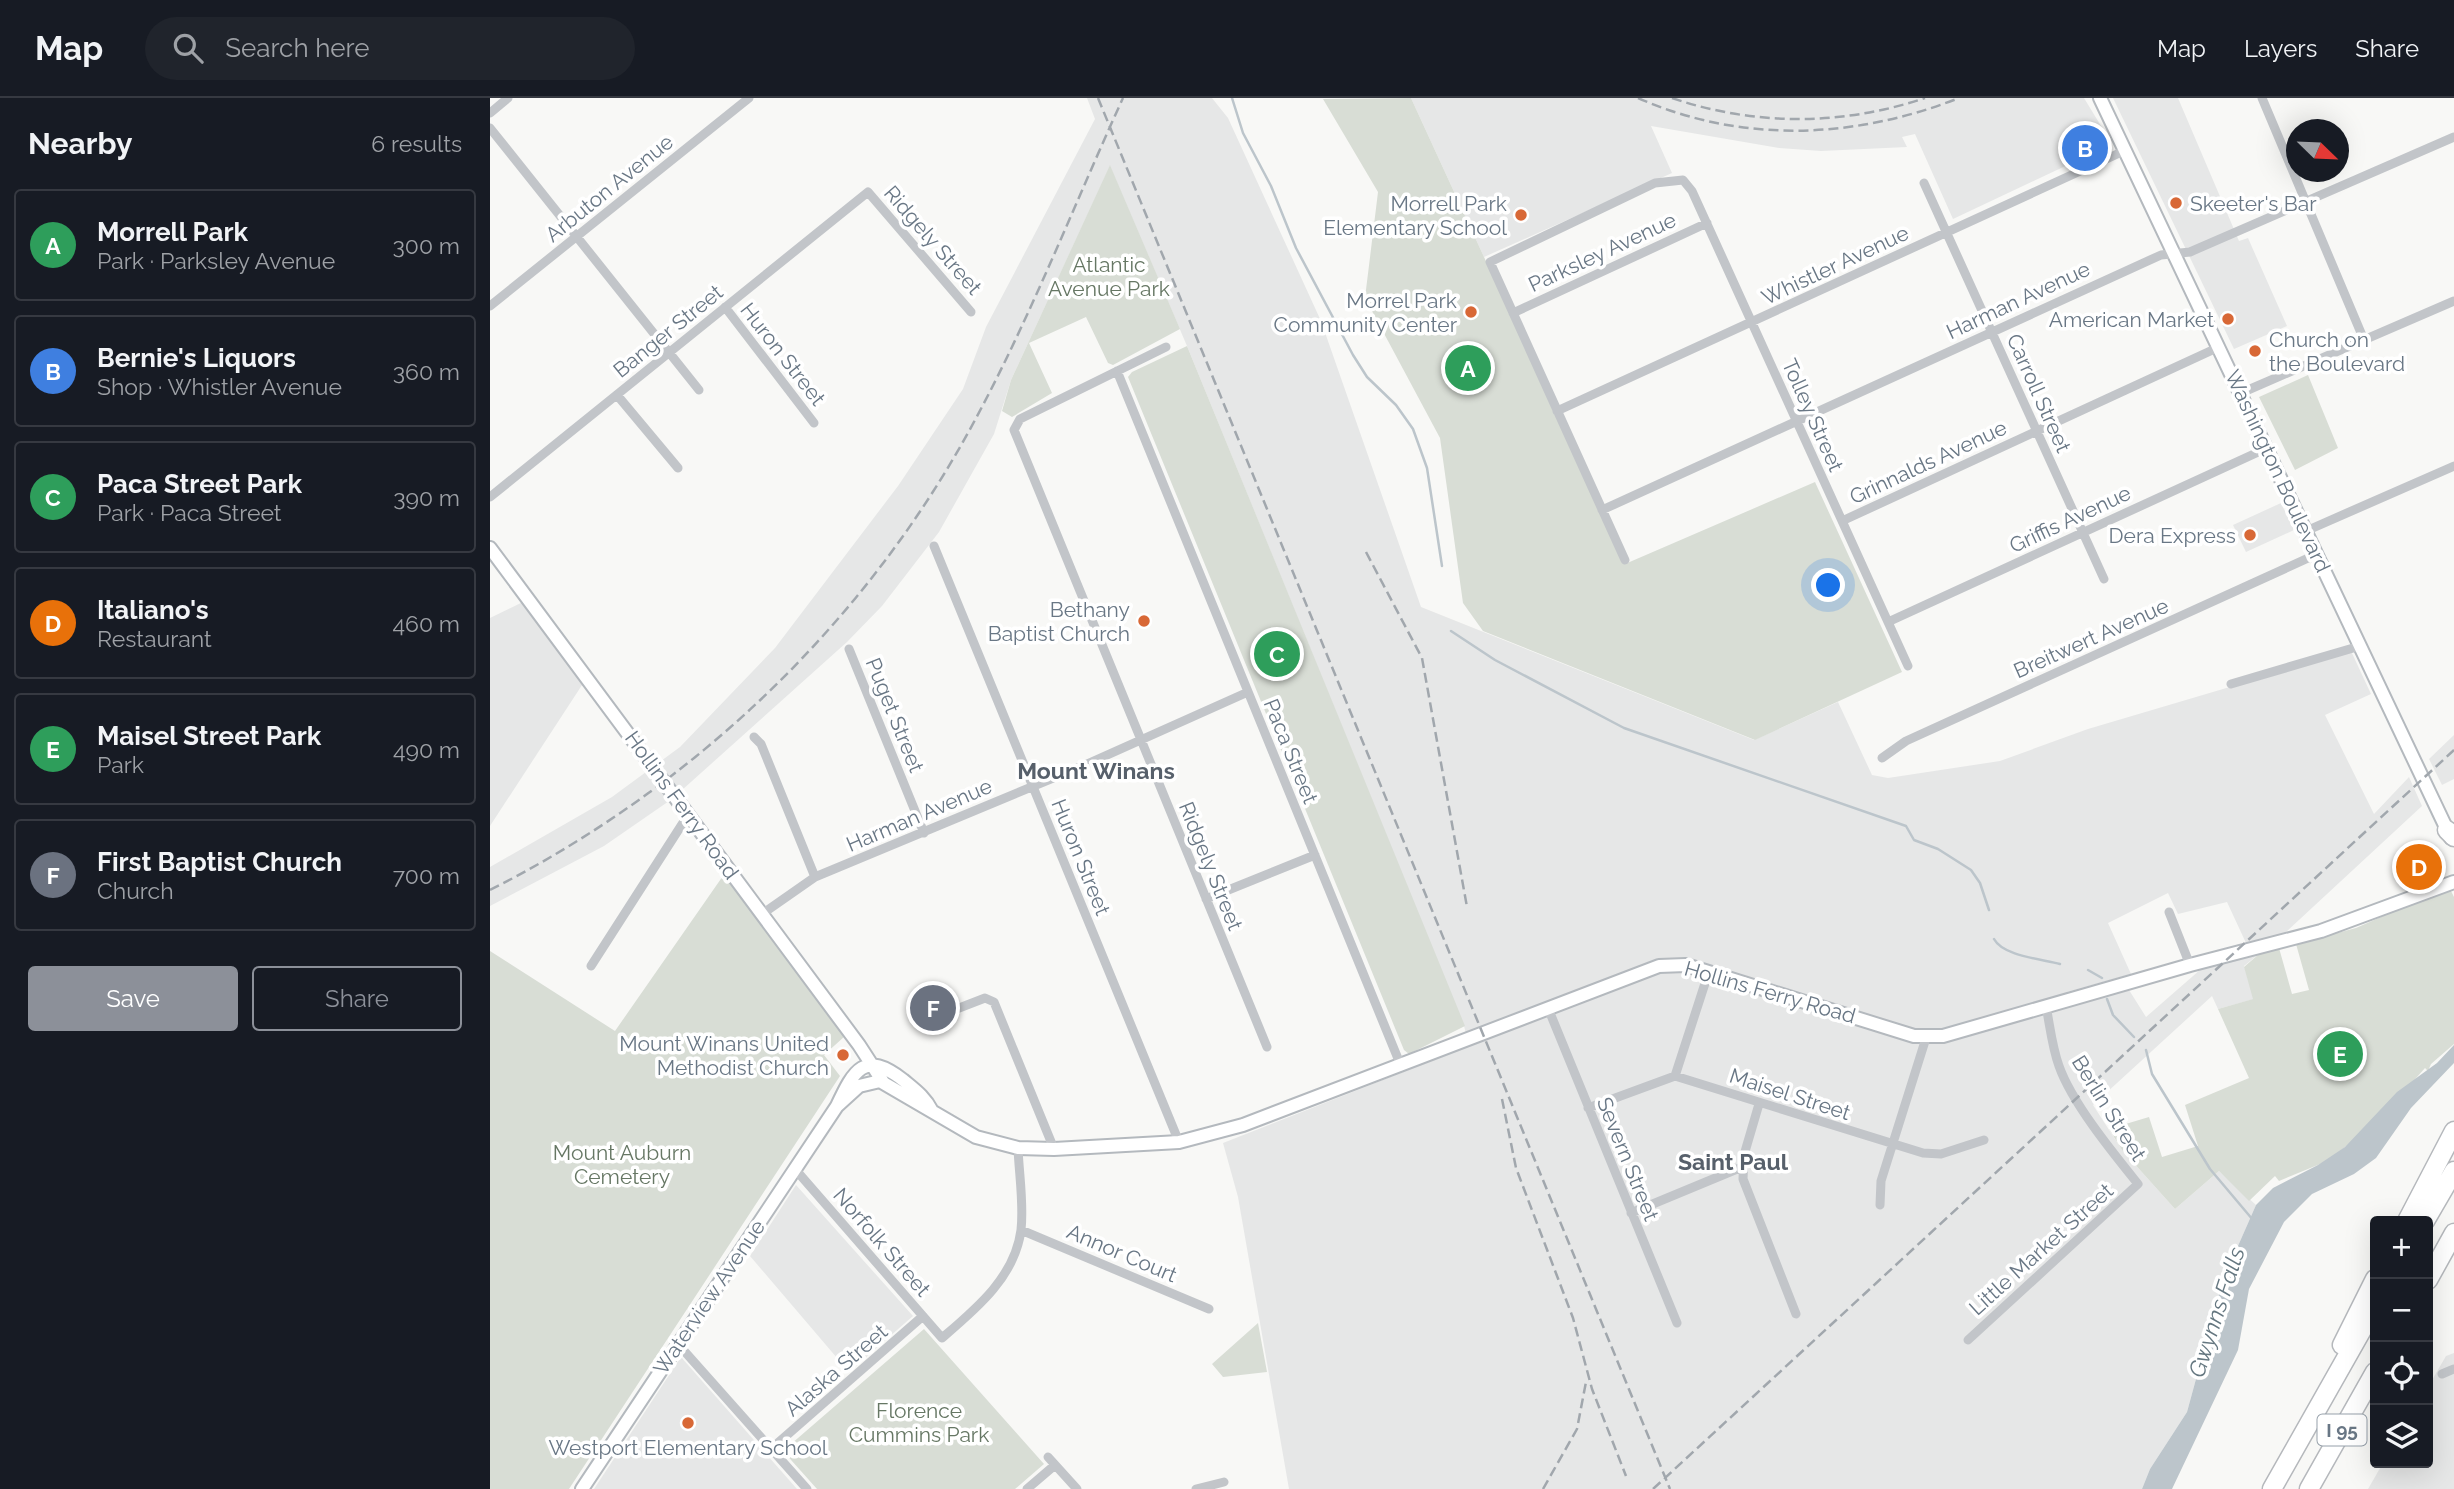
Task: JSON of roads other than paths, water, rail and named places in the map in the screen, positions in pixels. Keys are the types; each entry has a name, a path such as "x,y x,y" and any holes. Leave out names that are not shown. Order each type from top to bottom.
{"highway":[{"path":"2410,1216 2454,1131"},
{"path":"2428,1216 2454,1171"},
{"path":"2429,1279 2454,1233"},
{"path":"2313,1413 2353,1320 2370,1288"},
{"name":"I 95","path":"2272,1489 2370,1316"},
{"name":"I 95","path":"2309,1489 2370,1381"}],"street":[{"path":"490,113 508,98"},
{"name":"Arbuton Avenue","path":"490,306 749,98"},
{"name":"Washington Boulevard","path":"2100,98 2452,837"},
{"path":"2262,98 2364,340"},
{"path":"490,128 699,390"},
{"name":"Harman Avenue","path":"1602,510 2138,264 2174,251 2190,252 2454,137"},
{"name":"Whistler Avenue","path":"1558,411 2126,150"},
{"name":"Tolley Street","path":"1513,313 1490,262 1656,183 1683,180 1707,223 1908,666"},
{"name":"Carroll Street","path":"1924,183 2105,579"},
{"name":"Banger Street","path":"490,497 868,191"},
{"name":"Ridgely Street","path":"868,191 971,312"},
{"name":"Parksley Avenue","path":"1513,313 1707,223"},
{"path":"2241,393 2454,301"},
{"name":"Huron Street","path":"725,307 814,423"},
{"path":"1513,313 1625,560"},
{"path":"1117,371 1166,347"},
{"name":"Grinnalds Avenue","path":"1842,521 2219,347"},
{"name":"Ridgely Street","path":"1117,371 1020,419 1014,425 1016,436 1267,1047"},
{"name":"Paca Street","path":"1117,371 1401,1066"},
{"path":"617,395 678,468"},
{"name":"Griffis Avenue","path":"1888,622 2267,448"},
{"path":"2306,531 2454,466"},
{"name":"Huron Street","path":"934,546 1179,1142"},
{"name":"Hollins Ferry Road","path":"490,548 762,914 872,1065 880,1082 976,1138 1018,1148 1054,1149 1179,1142 1243,1125 1660,966 1686,965 1709,971 1926,1038 1943,1036 2190,965 2321,931 2454,882"},
{"name":"Breitwert Avenue","path":"1882,758 1906,741 2317,554"},
{"path":"2231,684 2360,646"},
{"name":"Puget Street","path":"849,649 924,833"},
{"name":"Harman Avenue","path":"762,914 815,877 1033,787 1248,692"},
{"path":"754,737 761,744 815,877"},
{"path":"591,966 688,815"},
{"path":"1206,899 1315,855"},
{"path":"2169,912 2190,965"},
{"path":"1588,1108 1675,1076 1709,971"},
{"path":"936,1017 982,999 990,999 996,1007 1054,1149"},
{"name":"Berlin Street","path":"2046,1006 2055,1054 2065,1079 2114,1154 2138,1184"},
{"name":"Severn Street","path":"1548,1008 1677,1323"},
{"path":"1880,1205 1881,1181 1926,1038"},
{"name":"Hollins Ferry Road","path":"872,1065 893,1072 926,1099 932,1111"},
{"name":"Waterview Avenue","path":"582,1489 795,1169 836,1106 853,1074 872,1065"},
{"name":"Maisel Street","path":"1675,1076 1891,1145 1931,1155 1984,1140"},
{"name":"Waterview Avenue","path":"836,1106 859,1086 880,1082"},
{"path":"1759,1104 1742,1167 1747,1192 1796,1314"},
{"path":"1018,1148 1021,1230"},
{"path":"1631,1213 1742,1167"},
{"name":"Norfolk Street","path":"795,1169 942,1338 995,1287 1014,1252 1021,1230"},
{"name":"Little Market Street","path":"1968,1340 2138,1184"},
{"name":"Annor Court","path":"1021,1230 1209,1309"},
{"name":"Alaska Street","path":"771,1449 923,1316"},
{"path":"678,1344 807,1489"},
{"path":"2442,1374 2454,1369"},
{"path":"1027,1489 1051,1461 1077,1489"},
{"path":"1196,1489 1211,1483 1224,1482"}],"water":[{"name":"Gwynns Falls","path":"2454,1045 2454,1063 2411,1108 2376,1158 2354,1174 2312,1194 2284,1222 2249,1289 2238,1350 2172,1489 2142,1489 2150,1469 2187,1412 2223,1280 2256,1205 2273,1188 2318,1165 2345,1147 2397,1092 2437,1063"}],"waterway":[{"path":"1232,98 1243,133 1271,186 1296,248 1353,355 1367,377 1396,405 1413,429 1427,468 1442,566"},
{"path":"1451,631 1495,660 1624,728 1906,826 1914,840 1938,849 1971,870 1980,883 1989,910"},
{"path":"1994,939 2014,953 2060,964"},
{"path":"2088,970 2102,978"},
{"path":"2107,999 2113,1015 2134,1037"},
{"path":"2146,1050 2152,1074 2210,1169 2253,1220"}],"railway":[{"path":"1098,98 1670,1489"},
{"path":"490,890 565,849 637,802 705,749 768,692 828,630 882,564 932,494 975,420 1034,301 1123,98"},
{"path":"1638,98 1677,113 1717,123 1798,131 1880,122 1959,98"},
{"path":"1672,98 1734,114 1798,119 1862,114 1925,98"},
{"path":"1366,552 1422,658 1467,907"},
{"path":"1653,1489 2454,750"},
{"path":"1502,1099 1516,1168 1573,1318 1592,1389 1626,1476"},
{"path":"1543,1489 1577,1429 1586,1382"}],"place":[{"name":"Bernie's Liquors","path":"2085,148"},
{"name":"Skeeter's Bar","path":"2176,203"},
{"name":"Morrell Park Elementary School","path":"1521,215"},
{"name":"Morrel Park Community Center","path":"1471,312"},
{"name":"American Market","path":"2228,319"},
{"name":"Church on the Boulevard","path":"2255,351"},
{"name":"Morrell Park","path":"1468,368"},
{"name":"Dera Express","path":"2250,535"},
{"name":"Bethany Baptist Church","path":"1144,621"},
{"name":"Paca Street Park","path":"1277,654"},
{"name":"Italiano's","path":"2419,867"},
{"name":"First Baptist Church","path":"933,1008"},
{"name":"Maisel Street Park","path":"2340,1054"},
{"name":"Mount Winans United Methodist Church","path":"843,1055"},
{"name":"Westport Elementary School","path":"688,1423"}],"district":[{"name":"Mount Winans","path":"1096,770"},
{"name":"Saint Paul","path":"1733,1161"}],"park label":[{"name":"Atlantic Avenue Park","path":"1109,276"},
{"name":"Mount Auburn Cemetery","path":"622,1164"},
{"name":"Florence Cummins Park","path":"919,1422"}]}
